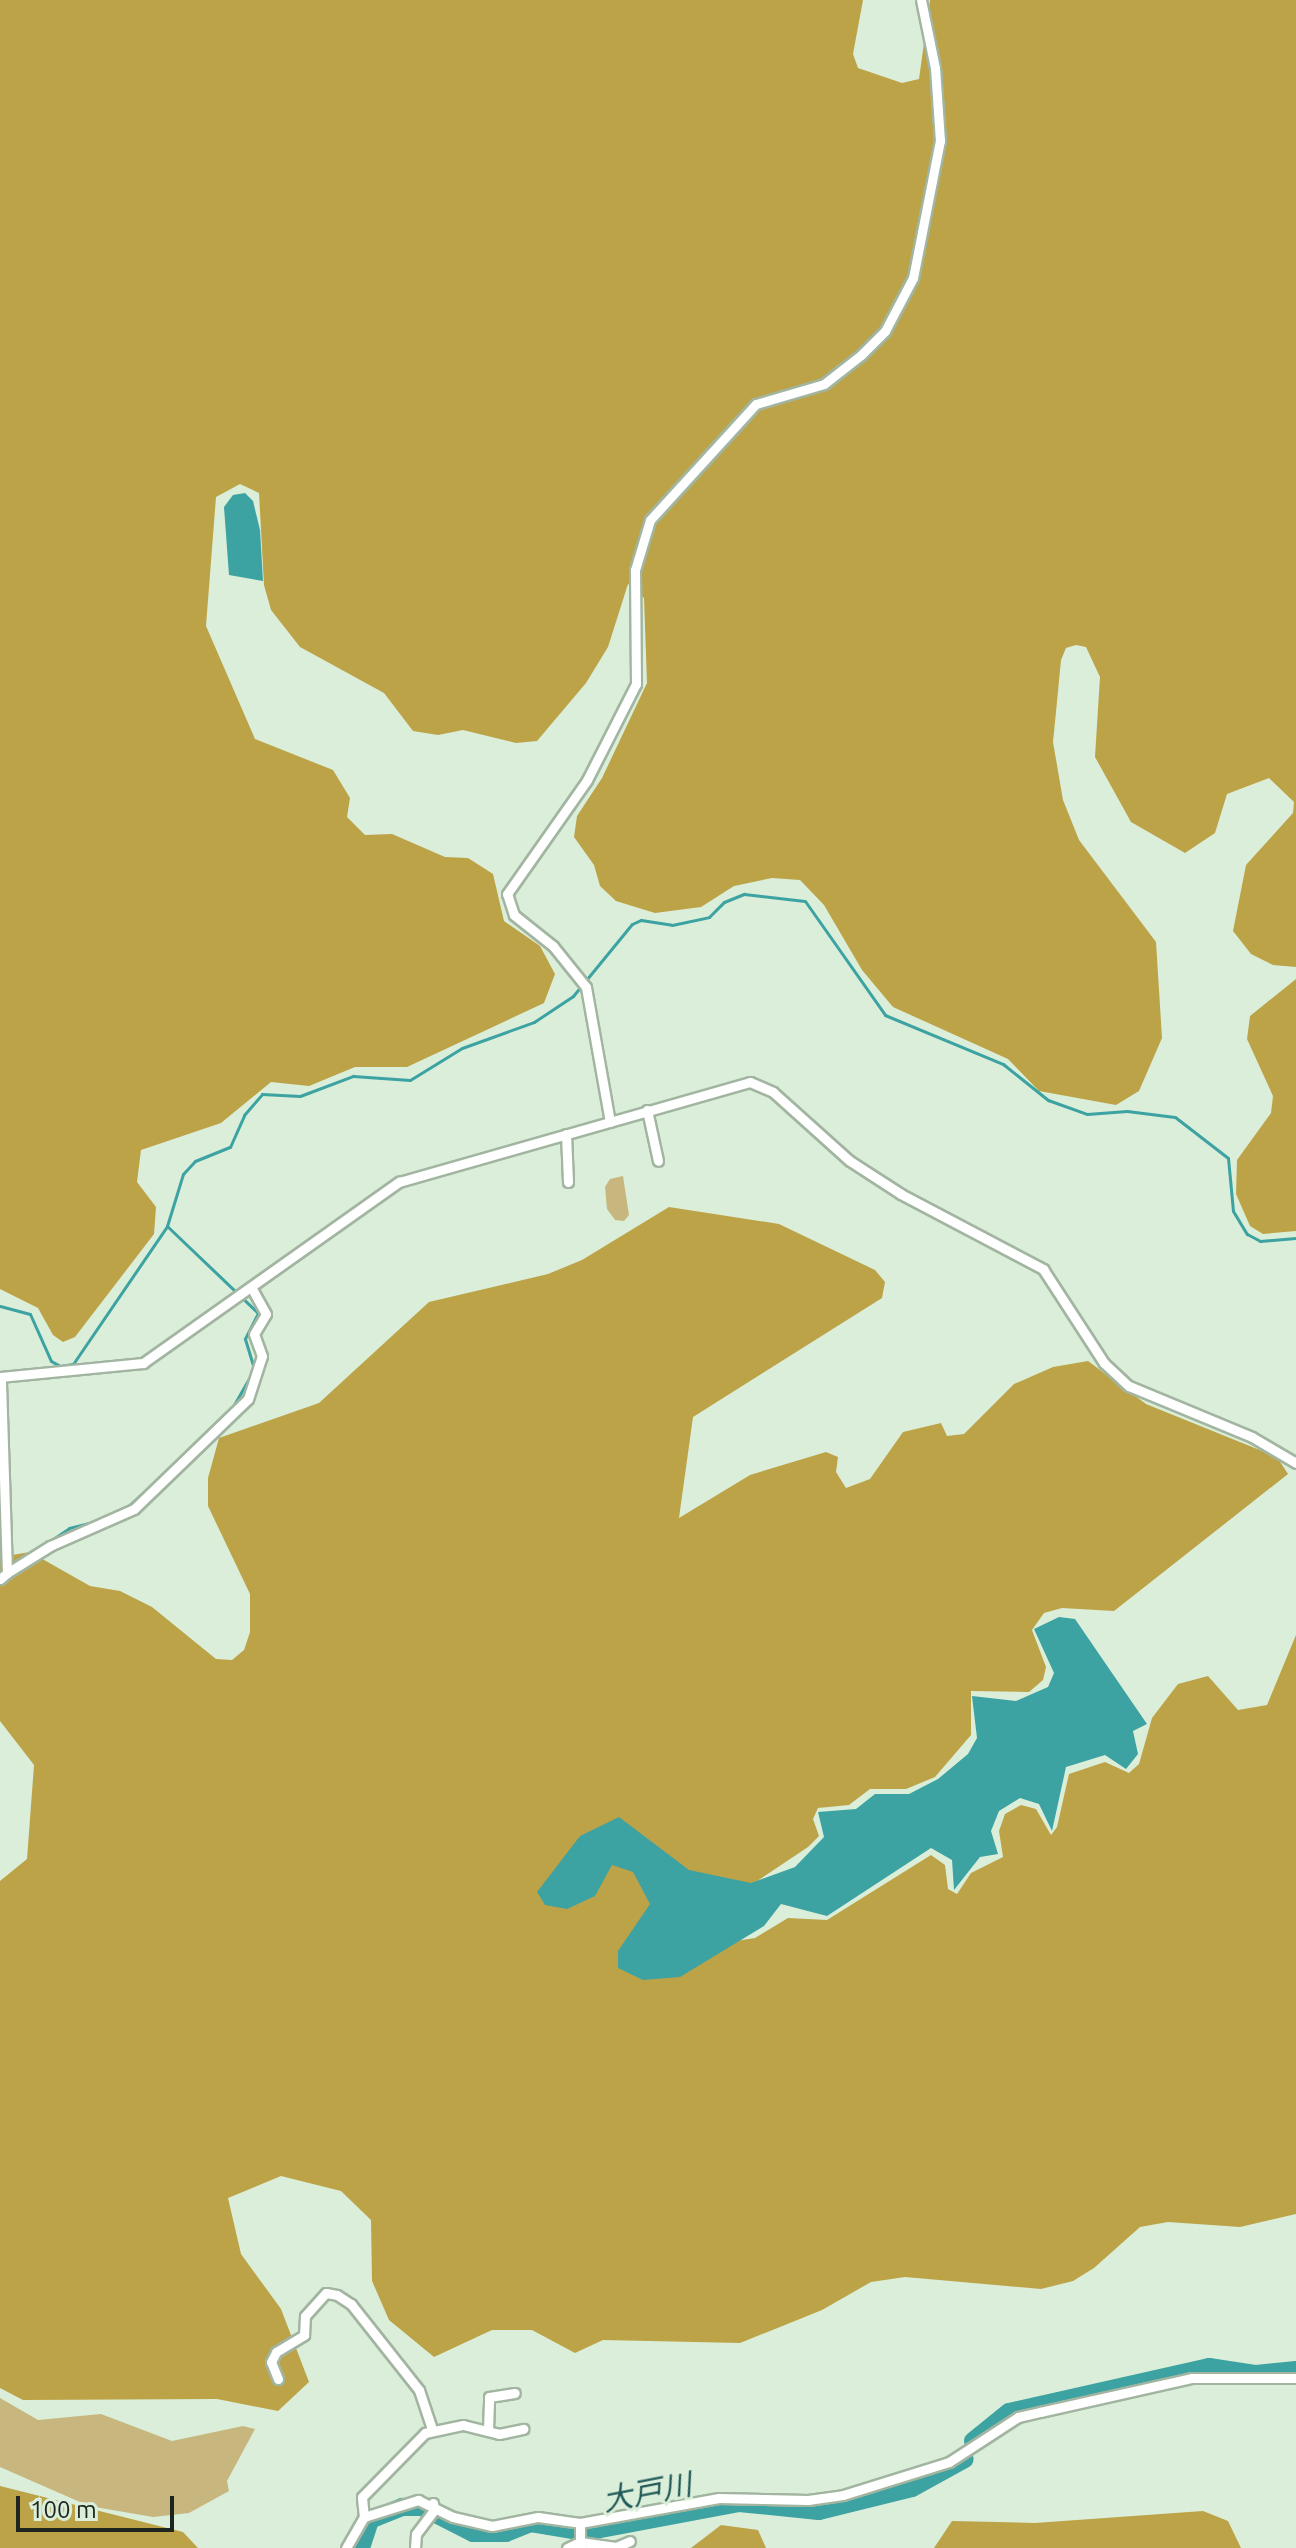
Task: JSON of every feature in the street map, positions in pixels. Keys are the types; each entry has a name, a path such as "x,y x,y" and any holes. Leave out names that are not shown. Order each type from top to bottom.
{"street":[{"path":"610,1122 586,987 580,977 514,915 507,894 587,780 636,684 635,570 650,520 756,404 824,384 861,355 885,331 913,278 940,141 935,68 921,0"},
{"path":"3,1576 0,1377 133,1367 252,1289 399,1182 726,1086 761,1084 850,1161 901,1194 1043,1269 1104,1363 1129,1386 1252,1437 1296,1463"},
{"path":"647,1110 658,1161"},
{"path":"566,1134 568,1182"},
{"path":"3,1576 50,1546 134,1509 248,1399 262,1356 254,1334 266,1314 252,1289"},
{"path":"278,2379 271,2362 276,2352 304,2335 305,2316 326,2293 337,2295 351,2304 419,2390 432,2429"},
{"path":"567,2548 580,2536 719,2498 808,2500 843,2495 949,2462 1018,2417 1192,2378 1296,2378"},
{"path":"488,2430 489,2397 515,2393"},
{"path":"364,2517 360,2507 368,2489 432,2429 463,2425 499,2434 523,2429"},
{"path":"346,2548 364,2517 403,2502 480,2526 538,2517 580,2536 616,2547 630,2541"},
{"path":"415,2548 416,2534 432,2510"}],"shaded area":[{"path":"0,0 863,0 853,54 858,68 902,83 919,79 930,0 1296,0 1296,967 1273,965 1251,954 1233,931 1246,865 1293,813 1294,802 1269,778 1227,794 1215,833 1185,853 1131,822 1095,757 1100,677 1086,647 1076,645 1066,648 1061,660 1053,742 1063,800 1079,840 1156,942 1162,1038 1139,1091 1116,1105 1039,1091 1008,1059 893,1007 862,970 824,905 800,880 772,878 734,886 701,907 655,913 616,901 600,886 594,865 574,837 577,816 602,778 647,683 644,598 628,584 608,647 586,683 537,741 516,743 463,730 438,735 413,731 384,693 300,647 271,610 264,585 259,493 240,484 216,497 206,626 255,739 333,770 350,798 347,817 365,835 392,834 445,857 468,858 493,874 504,921 540,946 555,974 544,1003 407,1067 355,1067 309,1086 271,1082 221,1123 141,1150 137,1182 156,1207 154,1234 75,1337 63,1342 53,1335 38,1308 0,1289"},
{"path":"1296,979 1296,1231 1263,1234 1250,1226 1236,1194 1237,1160 1271,1113 1273,1096 1247,1039 1250,1016"},
{"path":"623,1176 629,1215 624,1221 615,1220 607,1209 605,1187 610,1179"},
{"path":"669,1207 779,1224 875,1270 885,1282 882,1298 693,1417 679,1518 750,1475 826,1452 838,1457 836,1472 846,1488 870,1479 903,1432 941,1423 947,1436 964,1434 1014,1384 1053,1367 1088,1361 1146,1404 1277,1457 1288,1474 1114,1611 1062,1608 1044,1613 1032,1630 1046,1667 1043,1680 1029,1692 971,1691 971,1735 935,1777 906,1789 870,1789 849,1805 818,1808 813,1819 819,1836 808,1847 717,1908 716,1944 755,1938 788,1918 827,1920 931,1855 945,1865 948,1889 957,1894 971,1873 1003,1857 999,1831 1005,1814 1021,1805 1036,1809 1051,1835 1057,1827 1069,1774 1105,1762 1129,1773 1139,1764 1152,1718 1178,1684 1208,1676 1238,1710 1267,1705 1296,1635 1296,2214 1240,2227 1168,2222 1140,2227 1094,2268 1073,2281 1041,2289 905,2277 871,2282 822,2310 740,2343 603,2340 575,2353 532,2330 492,2330 434,2357 389,2320 372,2281 371,2220 341,2191 281,2176 228,2198 241,2254 281,2309 309,2382 278,2411 217,2399 23,2400 0,2388 0,1881 27,1859 34,1765 0,1721 0,1557 30,1552 90,1586 120,1591 152,1607 216,1659 232,1660 244,1650 250,1632 250,1594 208,1506 208,1478 219,1438 319,1403 429,1302 548,1274 582,1260"},
{"path":"0,2398 38,2420 101,2414 172,2441 243,2426 255,2429 227,2481 229,2491 189,2513 153,2517 89,2506 0,2467"},
{"path":"0,2486 183,2532 198,2548 0,2548"},
{"path":"1203,2511 1228,2521 1241,2548 934,2548 952,2521 1035,2523"},
{"path":"721,2525 758,2530 766,2548 691,2548"}],"water":[{"path":"245,493 253,501 260,530 263,581 229,575 224,507 233,495"},
{"path":"1059,1617 1075,1619 1147,1724 1133,1731 1138,1754 1126,1769 1105,1755 1066,1767 1052,1831 1039,1804 1020,1798 999,1811 991,1831 998,1854 980,1857 954,1890 952,1860 931,1848 827,1916 781,1904 764,1926 680,1977 643,1980 618,1968 618,1951 650,1904 633,1872 612,1865 595,1896 567,1909 545,1905 537,1892 580,1836 619,1817 689,1870 751,1883 795,1867 824,1837 818,1812 856,1809 875,1794 909,1794 938,1779 968,1754 977,1738 972,1696 1016,1701 1048,1687 1054,1673 1034,1629"}],"waterway":[{"path":"0,1306 30,1314 51,1361 60,1366 73,1364 167,1226 183,1174 195,1161 230,1147 244,1115 262,1094 300,1096 353,1076 410,1080 462,1048 534,1022 573,996 632,924 641,920 672,925 709,917 724,902 744,894 805,901 885,1015 1003,1064 1048,1100 1087,1114 1127,1111 1175,1117 1228,1158 1233,1211 1247,1234 1260,1241 1296,1238"},
{"path":"167,1226 258,1313 245,1339 254,1368"},
{"path":"231,1410 251,1375"},
{"path":"126,1508 165,1473"},
{"path":"50,1541 69,1528 98,1521"},
{"name":"大戸川","path":"973,2441 1009,2412 1209,2367 1256,2374 1296,2370"},
{"name":"大戸川","path":"361,2548 370,2520 402,2507 422,2507 473,2533 506,2533 531,2523 585,2532 739,2503 819,2511 912,2488 965,2459"}]}
